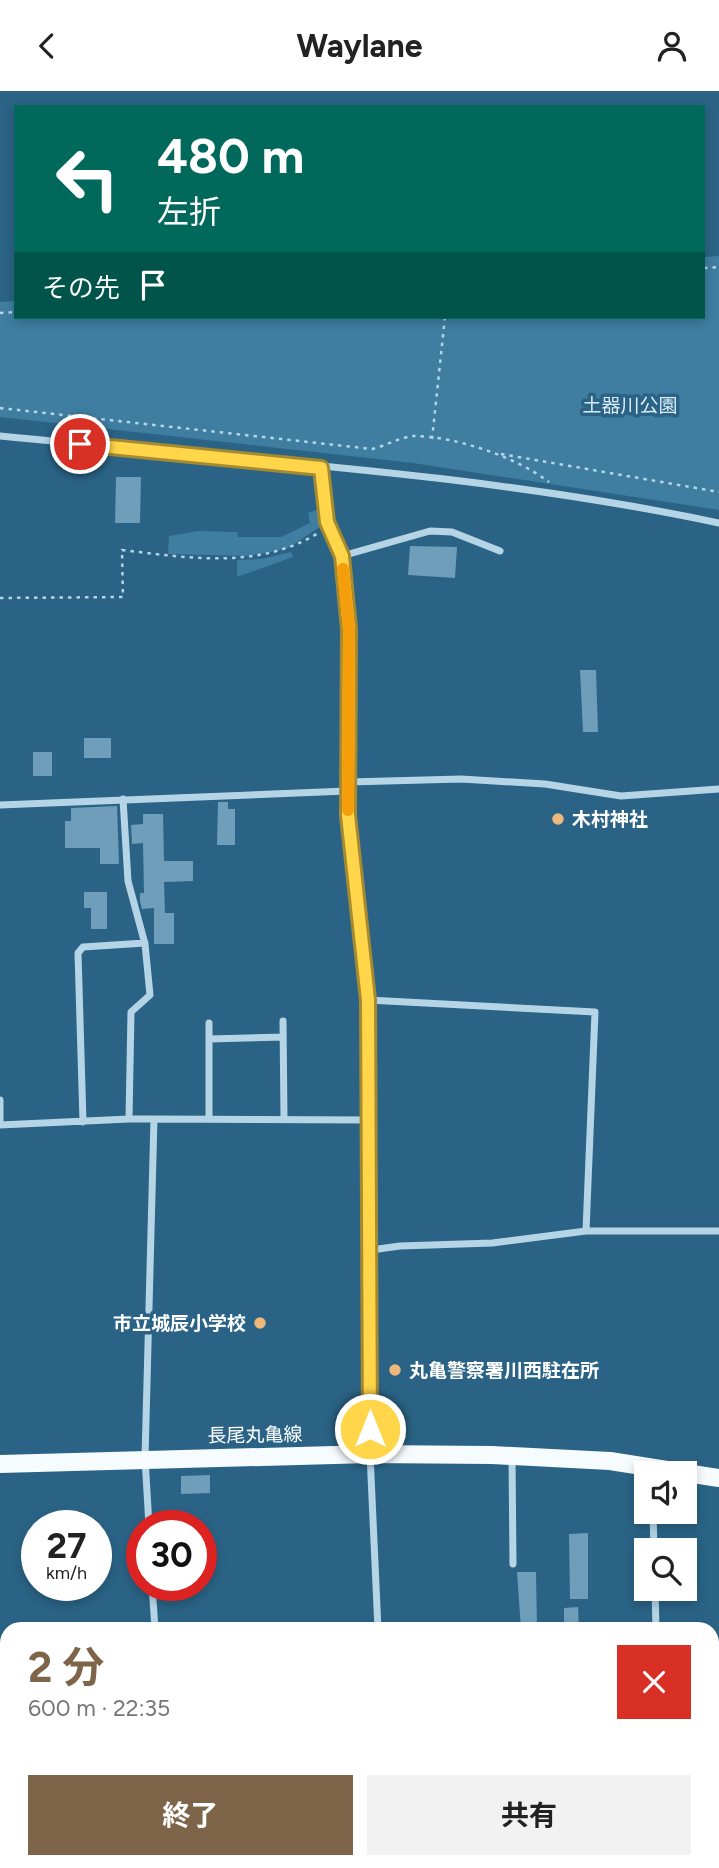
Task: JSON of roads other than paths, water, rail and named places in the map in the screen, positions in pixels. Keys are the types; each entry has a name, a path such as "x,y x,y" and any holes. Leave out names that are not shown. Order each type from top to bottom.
{"main road":[{"name":"長尾丸亀線","path":"0,1464 370,1454 597,1460 634,1467"},
{"name":"長尾丸亀線","path":"697,1476 719,1478"}],"street":[{"path":"0,436 569,496 719,523"},
{"path":"321,468 328,527 342,556 349,629 348,786 368,1000 370,1454 378,1622"},
{"path":"342,556 430,531 453,533 500,551"},
{"path":"0,805 489,781 582,788 621,796 719,789"},
{"path":"123,799 123,839 128,881 145,943 150,995 131,1012 129,1119"},
{"path":"83,1122 78,953 83,947 145,943"},
{"path":"368,1000 595,1012 586,1231"},
{"path":"283,1021 284,1119"},
{"path":"209,1023 209,1119"},
{"path":"209,1039 283,1037"},
{"path":"0,1100 0,1125 129,1119 370,1120"},
{"path":"148,1510 145,1458 154,1119"},
{"path":"371,1250 492,1243 586,1231 719,1231"},
{"path":"512,1456 513,1564"},
{"path":"153,1601 155,1622"},
{"path":"655,1601 656,1622"}],"place":[{"name":"木村神社","path":"558,819"},
{"name":"市立城辰小学校","path":"260,1323"},
{"name":"丸亀警察署川西駐在所","path":"395,1370"}],"park label":[{"name":"土器川公園","path":"630,405"}]}
